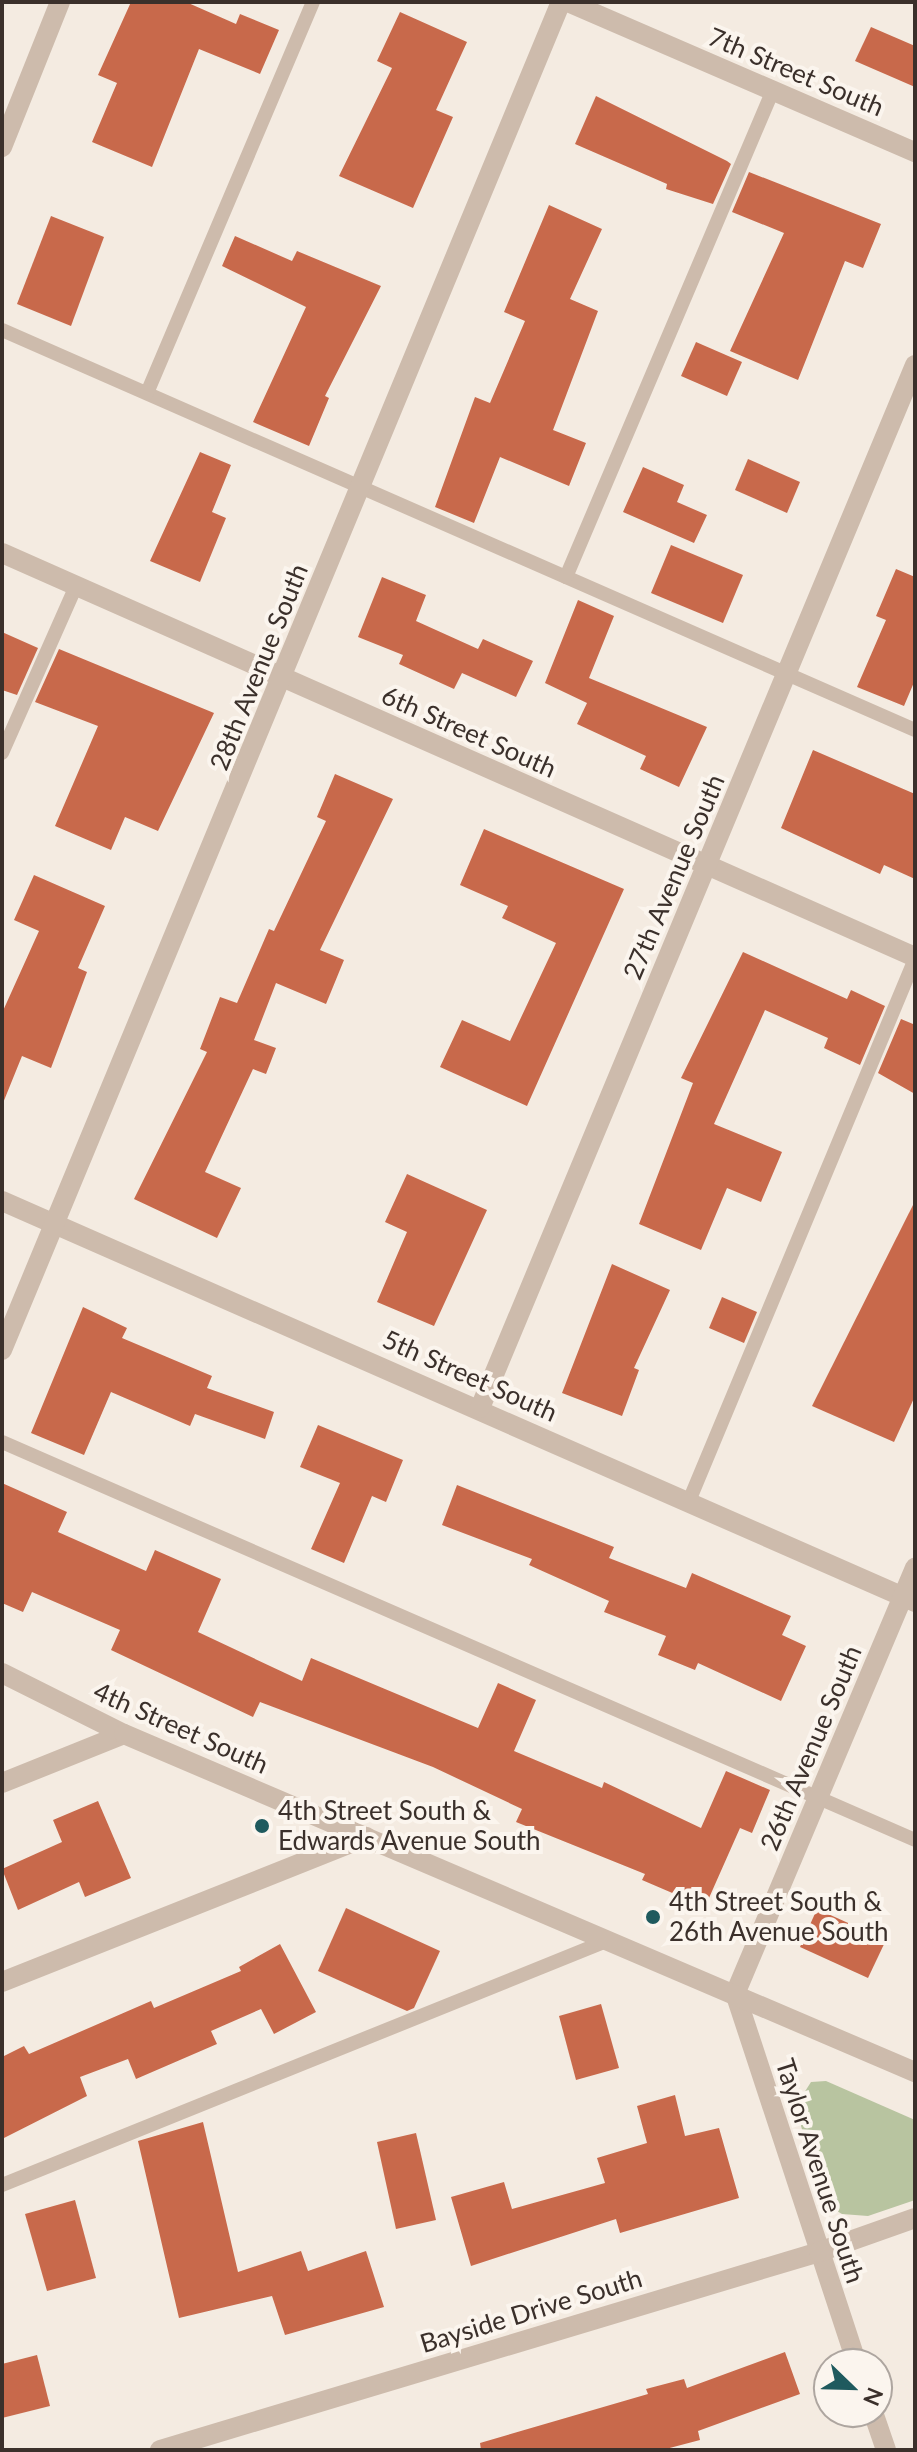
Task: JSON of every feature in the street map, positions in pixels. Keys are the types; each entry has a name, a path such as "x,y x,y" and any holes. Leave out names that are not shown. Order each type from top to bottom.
{"street":[{"path":"2,147 60,2"},
{"name":"28th Avenue South","path":"2,1350 284,678 561,2"},
{"name":"7th Street South","path":"568,2 915,152"},
{"name":"27th Avenue South","path":"480,1408 915,365"},
{"name":"6th Street South","path":"2,553 915,958"},
{"name":"5th Street South","path":"2,1201 480,1408 909,1600"},
{"name":"26th Avenue South","path":"735,1994 819,1797 909,1600 915,1567"},
{"name":"4th Street South","path":"2,1673 124,1734 915,2072"},
{"path":"2,1783 124,1734"},
{"path":"2,1982 366,1837"},
{"name":"Taylor Avenue South","path":"735,1994 852,2348"},
{"name":"Bayside Drive South","path":"160,2450 819,2252 915,2218"},
{"path":"878,2428 886,2450"}],"lane":[{"path":"147,393 313,2"},
{"path":"566,577 773,90"},
{"path":"2,330 915,730"},
{"path":"2,753 76,586"},
{"path":"689,1501 915,958"},
{"path":"2,1442 915,1840"},
{"path":"2,2185 609,1940"}],"green space":[{"path":"826,2081 915,2120 915,2200 868,2216 842,2214 825,2204 801,2126 804,2093 811,2082"}],"building":[{"path":"131,2 186,2 236,24 240,14 279,30 260,74 199,49 152,167 92,142 117,83 98,75"},
{"path":"400,12 467,42 436,110 453,117 413,208 339,176 392,68 377,61"},
{"path":"871,27 915,46 915,87 855,61"},
{"path":"596,96 731,164 713,204 666,189 667,184 575,144"},
{"path":"749,172 881,224 863,268 845,261 798,380 730,351 784,233 732,212"},
{"path":"549,205 602,229 570,299 598,311 553,430 586,443 569,486 500,457 474,523 435,507 475,397 490,403 525,321 504,312"},
{"path":"51,216 104,237 71,326 17,304"},
{"path":"235,236 292,261 297,251 381,286 325,396 329,398 309,446 253,422 306,307 222,266"},
{"path":"696,342 742,362 727,396 681,376"},
{"path":"200,452 231,465 212,512 226,518 200,582 150,561"},
{"path":"748,459 800,482 787,513 735,490"},
{"path":"643,467 684,485 677,502 707,515 694,543 623,512"},
{"path":"671,545 743,575 723,623 651,593"},
{"path":"896,569 915,577 915,680 904,706 857,687 886,620 876,616"},
{"path":"382,577 426,595 416,621 478,649 483,639 533,661 516,697 462,673 454,689 399,664 403,655 358,637"},
{"path":"578,600 614,616 589,678 707,727 679,787 640,769 646,756 577,724 587,703 545,683"},
{"path":"2,632 38,648 17,695 2,690"},
{"path":"59,649 214,713 158,831 125,817 111,850 55,826 98,726 35,702"},
{"path":"813,750 915,794 915,879 884,865 880,874 781,828"},
{"path":"335,774 393,799 320,950 344,960 326,1004 276,983 254,1040 276,1048 266,1074 253,1069 205,1172 241,1188 217,1238 134,1199 207,1052 200,1049 220,997 237,1003 269,929 274,931 326,821 317,817"},
{"path":"484,829 624,889 527,1106 440,1067 462,1020 510,1041 556,943 502,918 508,906 460,885"},
{"path":"34,875 105,906 78,968 87,972 51,1068 22,1056 3,1103 2,1013 39,931 14,920"},
{"path":"743,952 847,999 851,990 885,1006 860,1065 824,1048 828,1038 765,1010 714,1124 782,1152 761,1202 727,1188 701,1250 639,1224 693,1083 681,1078"},
{"path":"901,1019 913,1024 915,1020 915,1094 878,1073"},
{"path":"407,1174 487,1210 434,1326 377,1302 407,1232 385,1222"},
{"path":"915,1201 915,1396 894,1442 812,1406"},
{"path":"612,1264 670,1290 634,1368 639,1370 622,1416 562,1393"},
{"path":"722,1297 757,1312 744,1343 709,1328"},
{"path":"83,1307 127,1328 122,1338 212,1376 207,1388 274,1412 265,1439 195,1414 190,1426 111,1392 84,1455 31,1433"},
{"path":"318,1425 403,1460 386,1502 372,1496 344,1563 311,1549 340,1483 300,1467"},
{"path":"2,1483 67,1512 58,1532 146,1571 155,1550 221,1579 198,1632 302,1681 311,1658 478,1728 498,1683 536,1700 514,1751 602,1788 604,1782 701,1828 726,1771 770,1790 752,1833 740,1828 705,1907 642,1880 645,1874 516,1822 522,1809 433,1767 260,1702 253,1717 111,1650 120,1630 32,1592 23,1612 2,1603"},
{"path":"457,1485 614,1547 609,1558 686,1588 692,1573 791,1616 782,1635 806,1646 781,1701 698,1663 695,1670 658,1655 666,1636 604,1612 609,1601 529,1565 532,1559 442,1525"},
{"path":"98,1801 131,1878 85,1897 79,1882 18,1910 2,1869 62,1842 53,1820"},
{"path":"346,1908 440,1951 414,2008 407,2011 318,1971"},
{"path":"817,1909 886,1940 868,1978 800,1947"},
{"path":"280,1944 316,2012 274,2034 261,2009 211,2031 217,2044 136,2079 128,2059 80,2077 87,2096 2,2139 2,2057 24,2046 29,2054 151,2001 154,2008 241,1971 239,1967"},
{"path":"601,2004 619,2068 576,2080 559,2016"},
{"path":"675,2095 685,2136 719,2128 739,2198 620,2233 616,2219 471,2266 451,2197 504,2182 512,2209 605,2183 597,2158 647,2143 637,2106"},
{"path":"203,2122 238,2272 301,2251 308,2271 366,2251 384,2307 285,2335 272,2296 179,2318 138,2141"},
{"path":"416,2133 436,2220 396,2229 377,2142"},
{"path":"75,2200 96,2278 47,2291 25,2214"},
{"path":"785,2352 800,2394 698,2431 700,2440 662,2450 481,2450 480,2443 648,2394 646,2389 684,2379 687,2388"},
{"path":"37,2355 50,2406 2,2418 2,2364"}],"place":[{"name":"4th Street South & Edwards Avenue South","path":"262,1826"},
{"name":"4th Street South & 26th Avenue South","path":"653,1917"}]}
